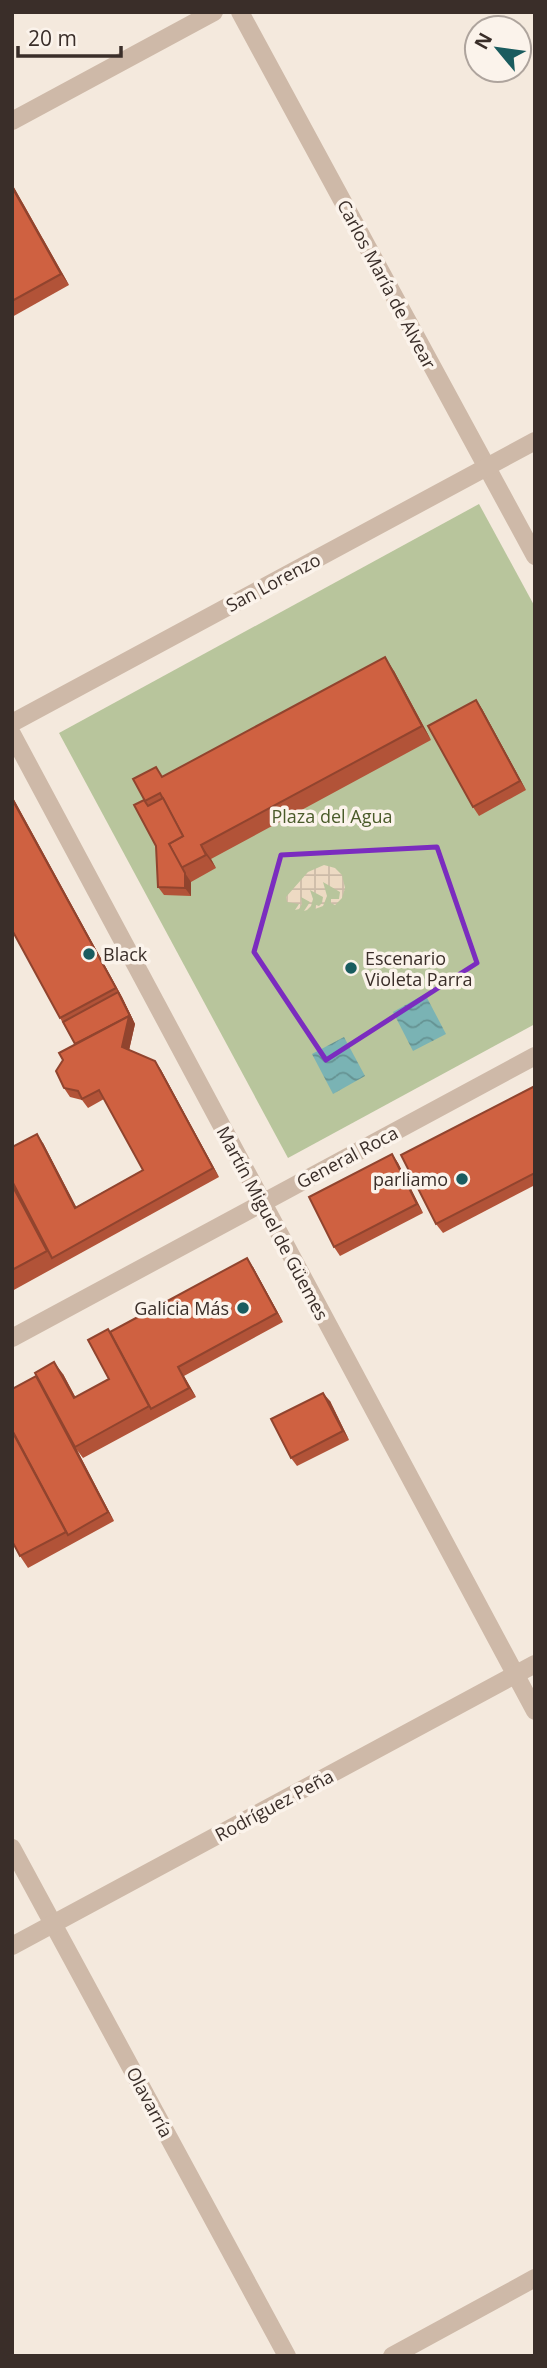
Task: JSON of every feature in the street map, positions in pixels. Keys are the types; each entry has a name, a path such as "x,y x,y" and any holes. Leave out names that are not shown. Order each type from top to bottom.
{"street":[{"path":"12,121 214,12"},
{"name":"Carlos María de Alvear","path":"240,12 535,556"},
{"name":"San Lorenzo","path":"12,723 535,441"},
{"name":"Martín Miguel de Güemes","path":"12,734 535,1711"},
{"name":"General Roca","path":"12,1338 535,1056"},
{"name":"Rodríguez Peña","path":"12,1946 535,1664"},
{"name":"Olavarría","path":"12,1848 287,2356"},
{"path":"391,2356 535,2278"}],"highlighted area":[{"path":"437,847 477,963 326,1060 254,952 281,855"}],"green space":[{"name":"Plaza del Agua","path":"479,504 535,607 535,1024 288,1158 59,733"}],"shaded area":[{"path":"324,865 335,868 342,875 345,888 342,898 335,905 331,903 331,899 339,899 340,892 323,882 327,896 323,906 315,909 316,905 322,903 323,897 310,890 313,899 311,906 304,911 310,902 301,897 302,904 295,910 299,904 287,902 286,897 308,872"}],"water":[{"path":"425,994 446,1034 413,1051 393,1012"},
{"path":"344,1037 365,1076 333,1094 312,1054"}],"building":[{"path":"12,187 61,274 12,301"},
{"path":"385,657 422,726 201,845 206,855 181,868 169,844 183,836 160,793 145,801 133,779 156,767 162,777"},
{"path":"476,700 520,781 473,807 428,726"},
{"path":"163,798 183,836 169,844 185,873 185,888 158,887 156,846 134,805 144,800 148,806"},
{"path":"12,799 116,988 60,1018 12,930"},
{"path":"118,992 132,1020 129,1016 75,1044 63,1022"},
{"path":"129,1016 122,1047 155,1061 213,1168 52,1258 12,1181 12,1147 37,1134 75,1208 143,1170 99,1090 82,1099 78,1091 64,1088 56,1071 63,1060 59,1053"},
{"path":"535,1086 535,1173 436,1224 401,1155"},
{"path":"392,1154 417,1204 334,1247 309,1197"},
{"path":"12,1185 47,1251 12,1270"},
{"path":"247,1258 277,1313 178,1367 189,1388 151,1409 110,1332"},
{"path":"108,1329 149,1406 75,1447 35,1373 54,1362 74,1398 109,1379 88,1340"},
{"path":"36,1376 108,1512 68,1535 12,1430 12,1389"},
{"path":"323,1393 343,1431 291,1458 271,1419"},
{"path":"12,1431 66,1532 20,1556 12,1541"}],"place":[{"name":"Black","path":"89,954"},
{"name":"Escenario Violeta Parra","path":"351,968"},
{"name":"parliamo","path":"462,1179"},
{"name":"Galicia Más","path":"243,1308"}]}
